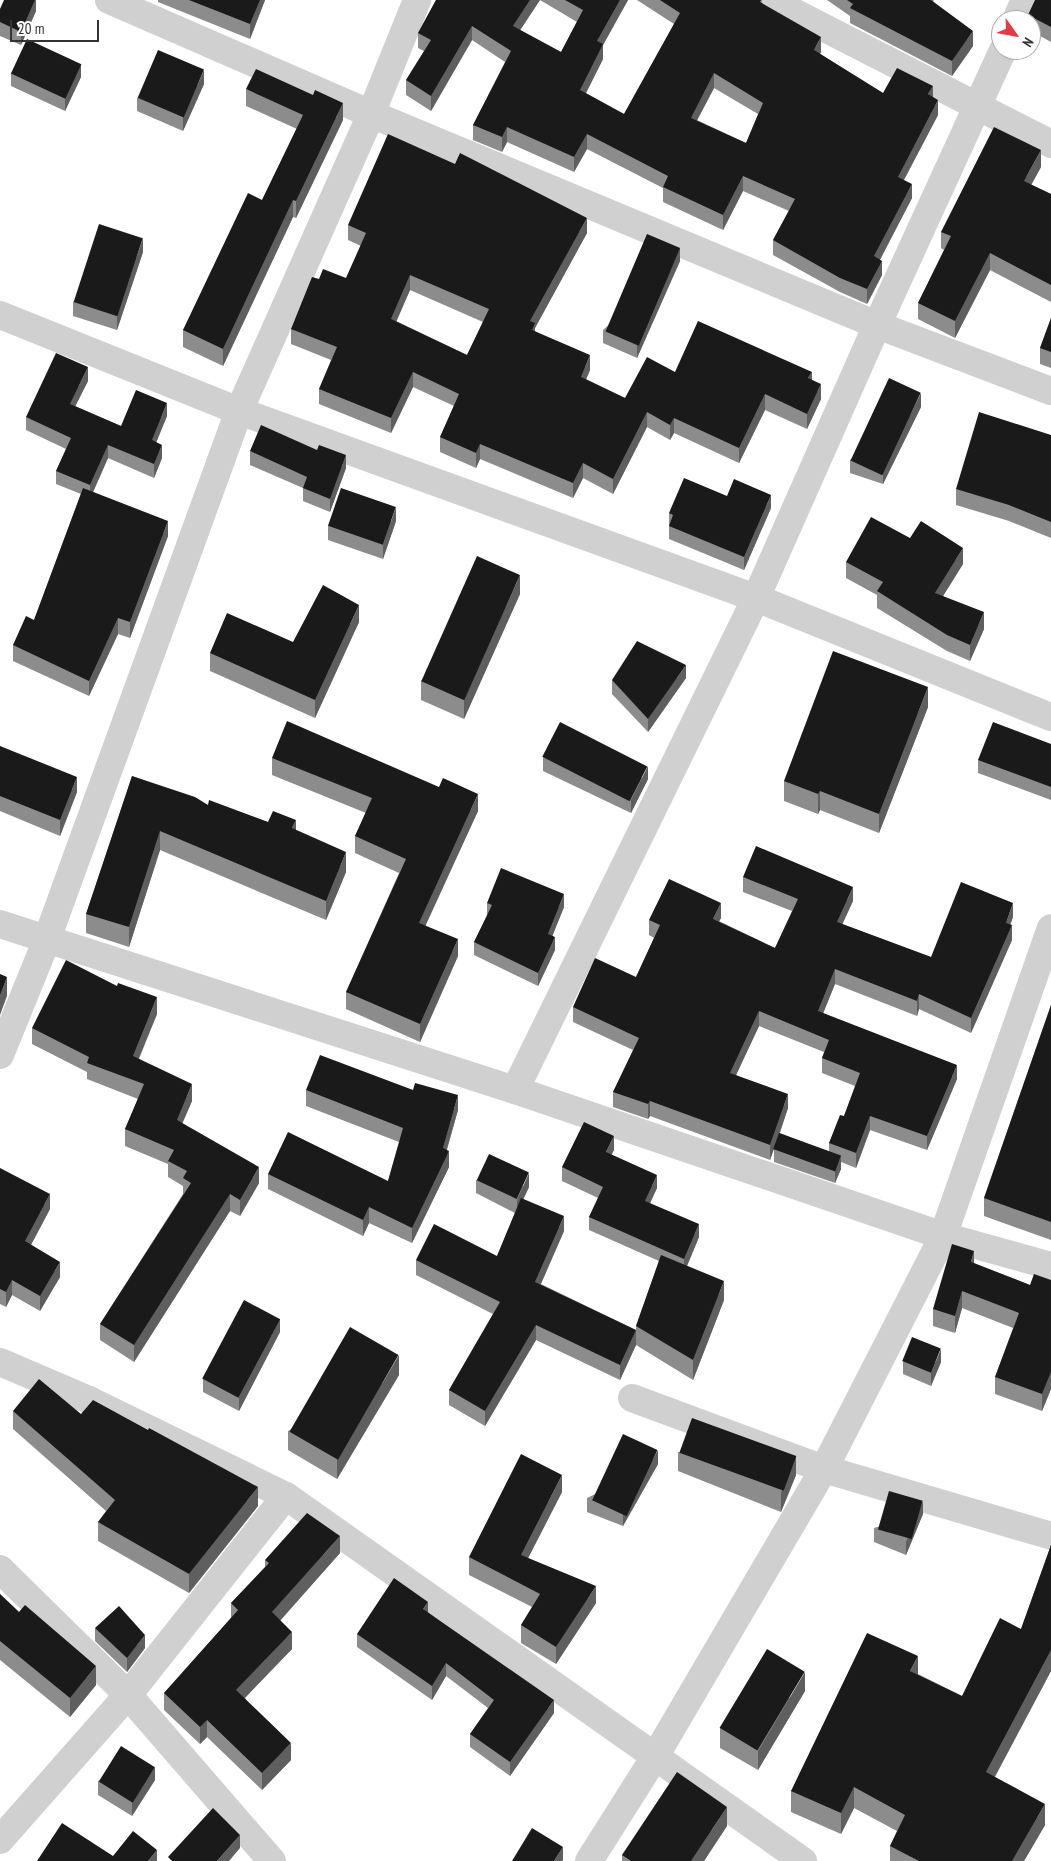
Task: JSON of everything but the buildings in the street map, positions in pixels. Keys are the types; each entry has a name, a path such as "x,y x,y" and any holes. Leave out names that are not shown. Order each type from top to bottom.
{"street":[{"path":"109,0 371,114 877,325 1051,391"},
{"path":"0,1055 47,939 239,411 371,114 417,0"},
{"path":"770,0 978,109 1051,144"},
{"path":"515,1090 756,598 877,325 978,109 999,60"},
{"path":"0,314 239,411 756,598 1051,717"},
{"path":"0,924 515,1090 943,1236 1051,1266"},
{"path":"589,1861 656,1755 824,1469 943,1236 1051,928"},
{"path":"0,1362 89,1400 286,1496 656,1755 802,1861"},
{"path":"632,1398 824,1469 1051,1536"},
{"path":"0,1840 128,1694 286,1496"},
{"path":"0,1568 128,1694 272,1861"}]}
